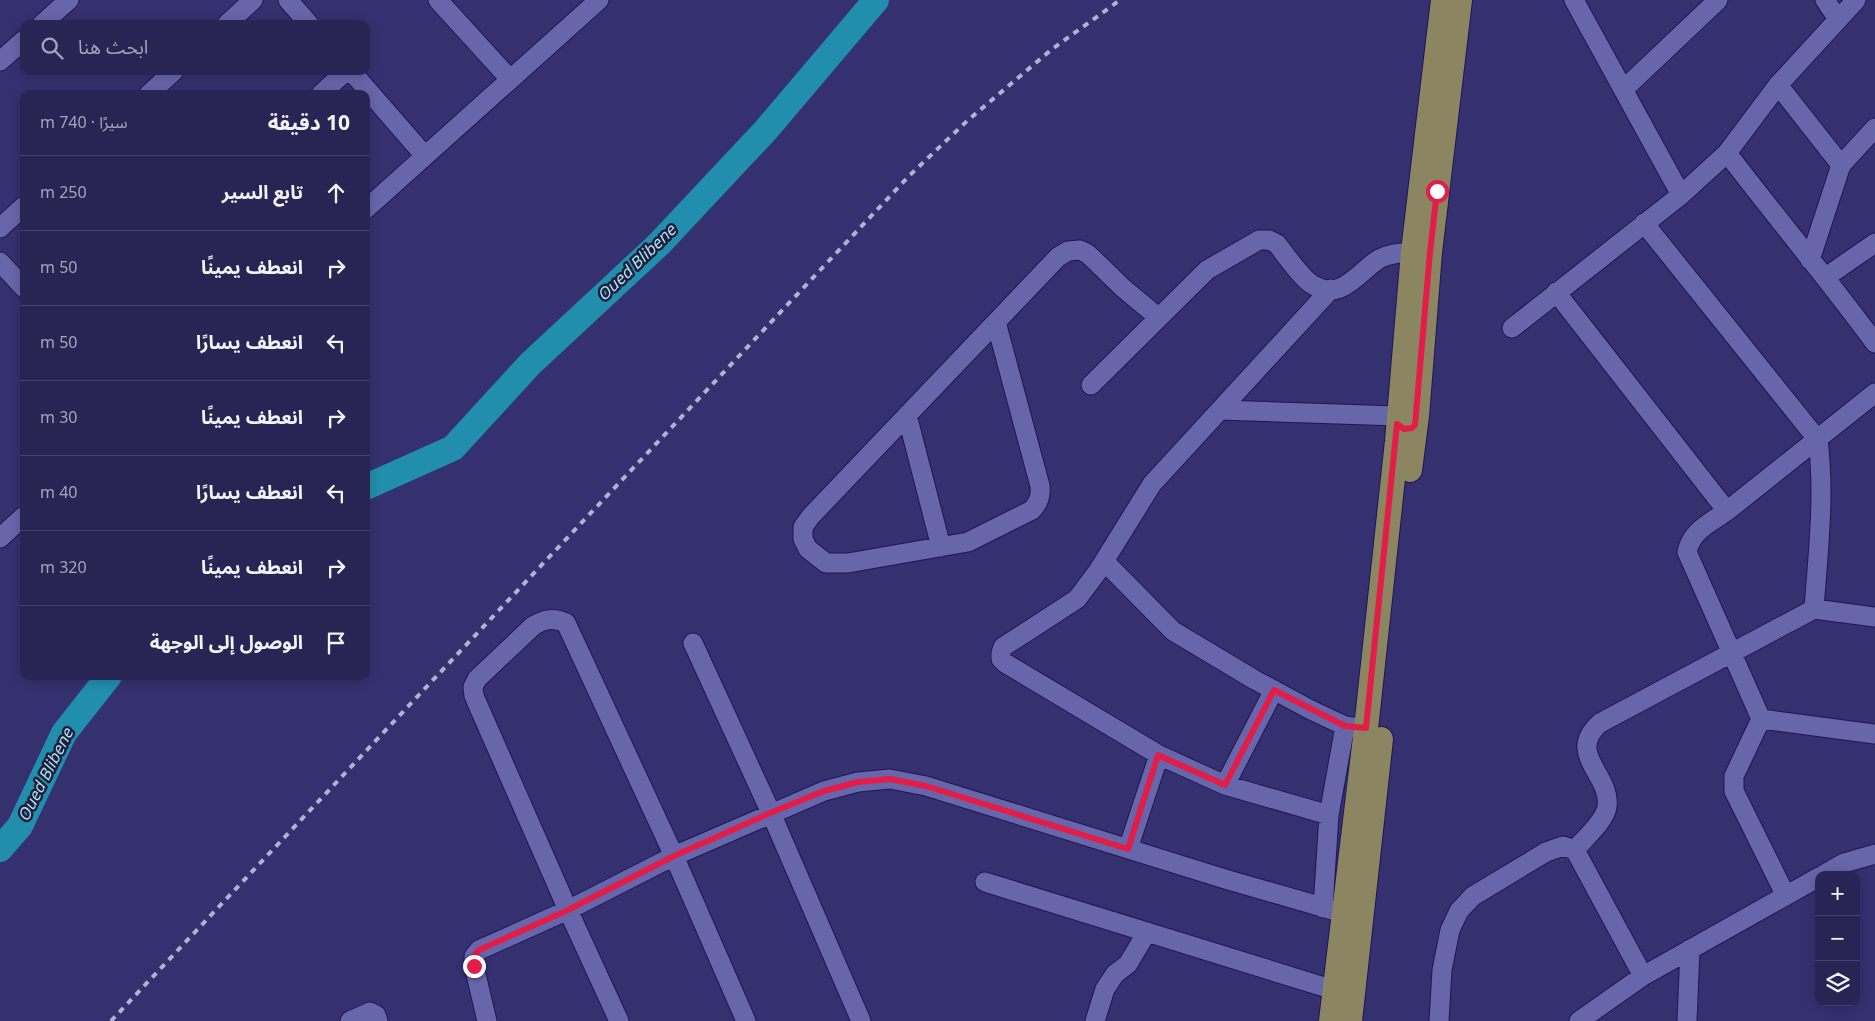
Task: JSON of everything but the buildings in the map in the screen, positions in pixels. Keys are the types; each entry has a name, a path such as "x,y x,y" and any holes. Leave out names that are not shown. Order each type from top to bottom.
{"main road":[{"path":"1350,1021 1405,416 1413,252 1443,0"},
{"path":"1331,1021 1334,990 1333,910 1356,727 1430,252 1460,0"}],"street":[{"path":"46,20 69,0"},
{"path":"231,20 253,0"},
{"path":"288,0 306,20"},
{"path":"438,0 510,79"},
{"path":"1574,0 1681,195"},
{"path":"1624,89 1718,0"},
{"path":"1825,0 1838,19"},
{"path":"1512,328 1681,195 1727,153 1778,86 1856,0"},
{"path":"370,205 593,2"},
{"path":"0,60 20,43"},
{"path":"153,90 170,75"},
{"path":"325,90 342,75"},
{"path":"354,75 367,90"},
{"path":"1778,86 1841,165"},
{"path":"370,94 425,156"},
{"path":"1810,260 1841,165 1875,128"},
{"path":"1727,153 1810,260 1826,277 1875,343"},
{"path":"0,228 20,210"},
{"path":"1644,223 1818,440 1822,467 1822,492 1814,609"},
{"path":"1091,385 1207,270 1259,240 1269,240 1277,244 1312,285 1331,289 1339,289 1352,282 1385,257 1392,254 1413,252"},
{"path":"1826,277 1875,243"},
{"path":"996,322 1040,486 1041,494 1038,503 1032,510 968,542 848,563 826,563 808,549 803,539 803,527 810,516 1058,257 1068,251 1080,250 1088,254 1123,288 1158,317"},
{"path":"0,262 20,284"},
{"path":"1329,815 1225,785 1158,755 1005,663 1001,659 1001,653 1003,647 1077,599 1104,561 1152,484 1331,289"},
{"path":"1556,292 1727,511"},
{"path":"1786,896 1734,791 1734,776 1760,719 1687,552 1689,542 1695,533 1727,511 1875,393"},
{"path":"1220,410 1405,416"},
{"path":"907,415 941,547"},
{"path":"0,538 20,520"},
{"path":"487,1021 474,966 474,956 479,950 568,910 674,856 770,813 824,791 858,782 890,779 926,786 1333,910 1329,815 1356,727 1274,690 1173,631 1104,561"},
{"path":"1575,850 1602,818 1607,806 1605,792 1588,754 1586,745 1589,732 1600,723 1814,609 1875,617"},
{"path":"619,1021 474,696 473,686 477,679 533,626 544,620 556,619 566,623 674,856 746,1021"},
{"path":"693,644 770,813 861,1021"},
{"path":"1225,785 1274,690"},
{"path":"1760,719 1875,734"},
{"path":"1128,849 1158,755"},
{"path":"1439,1021 1442,970 1450,930 1459,911 1473,896 1546,852 1563,846 1575,850 1643,976"},
{"path":"1830,871 1844,863 1875,854"},
{"path":"1579,1021 1643,976 1815,879"},
{"path":"984,882 1334,990"},
{"path":"1095,1021 1105,989 1115,974 1128,964 1147,932"},
{"path":"1687,1021 1690,949"},
{"path":"350,1021 366,1012 376,1016 378,1021"}],"waterway":[{"name":"Oued Blibene","path":"370,485 453,448 530,364 659,244 765,131 876,0"},
{"name":"Oued Blibene","path":"0,849 20,826 64,733 106,680"}],"railway":[{"path":"111,1021 909,176 967,121 1051,50 1120,0"}],"route":[{"path":"474,966 474,956 479,950 568,910 674,856 824,791 858,782 890,779 926,786 1128,849 1158,755 1225,785 1274,690 1345,726 1366,728 1397,441 1397,424 1404,429 1412,428 1415,425 1417,416 1430,252 1437,191"}]}
